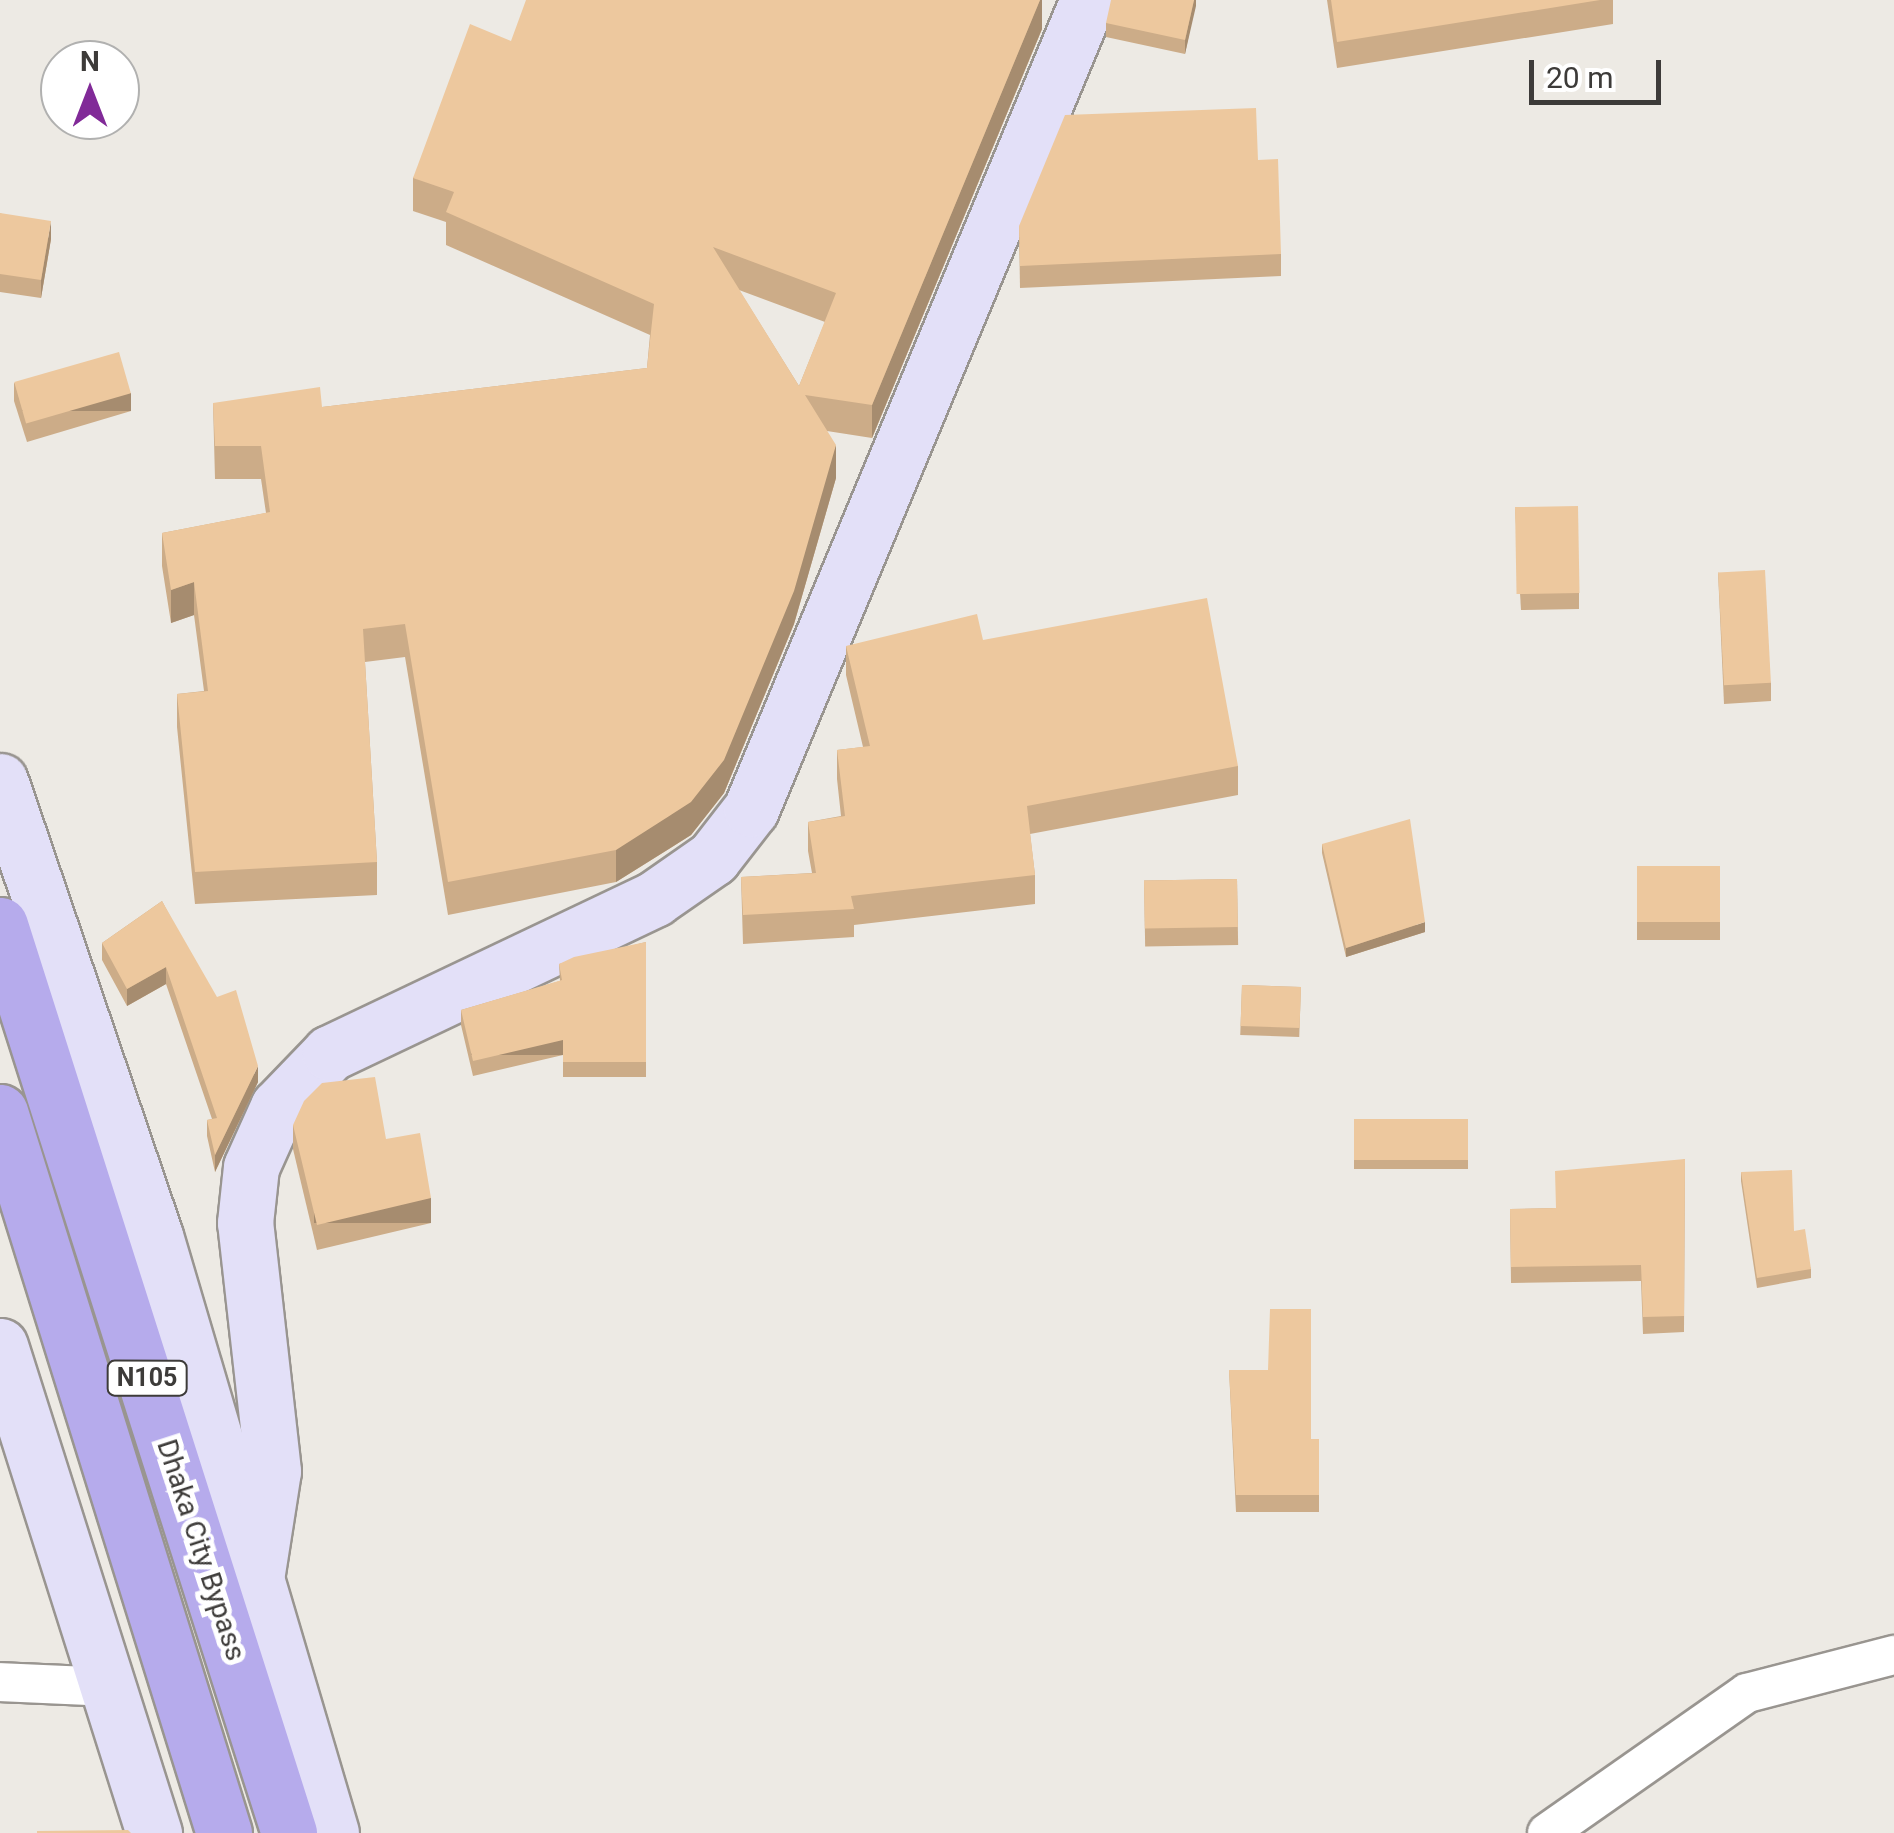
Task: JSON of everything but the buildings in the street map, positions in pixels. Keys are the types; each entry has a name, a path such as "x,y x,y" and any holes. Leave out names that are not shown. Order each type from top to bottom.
{"highway":[{"name":"Dhaka City Bypass","path":"0,924 289,1833"},
{"name":"Dhaka City Bypass","path":"0,1112 224,1833"}],"main road":[{"path":"256,1579 273,1472 245,1222 251,1167 278,1106 330,1053 654,899 712,858 751,809 1088,0"},
{"path":"0,780 155,1236 331,1833"},
{"path":"0,1346 154,1833"}],"street":[{"path":"1548,1833 1746,1693 1894,1655"},
{"path":"0,1682 109,1688"}]}
